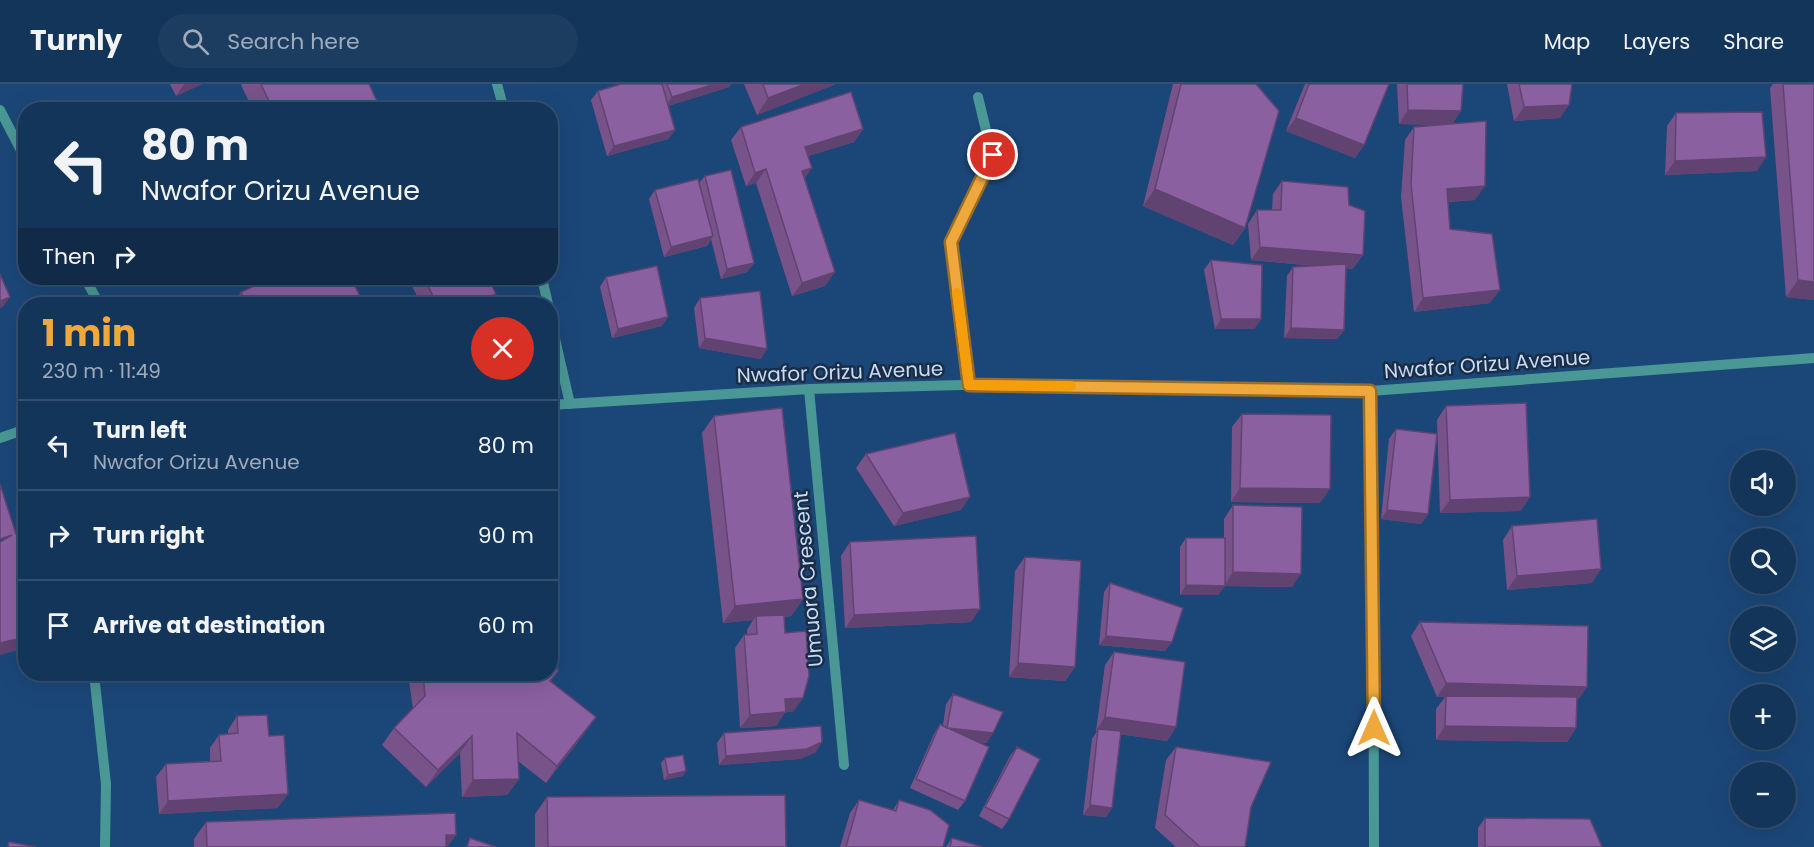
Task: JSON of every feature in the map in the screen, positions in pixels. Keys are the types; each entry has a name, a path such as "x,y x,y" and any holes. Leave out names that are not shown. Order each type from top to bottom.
{"street":[{"path":"497,84 502,102"},
{"path":"969,385 951,242 993,155 978,97"},
{"path":"0,110 18,145"},
{"path":"558,352 570,404"},
{"name":"Nwafor Orizu Avenue","path":"558,405 809,389 969,385 1370,391 1814,358"},
{"name":"Umuora Crescent","path":"809,389 844,765"},
{"path":"1370,391 1373,479 1374,847"},
{"path":"0,438 18,432"},
{"path":"95,681 106,784 105,847"}],"building":[{"path":"261,84 369,84 377,102 269,102"},
{"path":"621,84 662,84 675,130 614,146 598,91"},
{"path":"667,84 715,84 672,97"},
{"path":"763,84 805,84 768,98"},
{"path":"1181,84 1256,84 1279,111 1245,228 1155,189"},
{"path":"1309,84 1389,84 1364,145 1296,118"},
{"path":"1407,84 1463,84 1461,111 1408,110"},
{"path":"1519,84 1572,84 1569,105 1524,107"},
{"path":"1783,84 1814,84 1814,282 1798,280"},
{"path":"851,92 863,129 805,147 812,168 802,171 835,272 802,283 766,169 755,173 741,127"},
{"path":"1762,112 1766,157 1675,161 1676,113"},
{"path":"1486,121 1485,186 1447,189 1450,229 1492,234 1500,290 1423,298 1411,184 1414,127"},
{"path":"731,170 754,263 727,269 705,176"},
{"path":"698,179 713,236 671,247 655,190"},
{"path":"1282,181 1348,187 1349,205 1365,211 1363,255 1260,247 1257,210 1281,210"},
{"path":"1211,260 1262,265 1261,319 1221,319"},
{"path":"1346,264 1344,330 1291,328 1293,267"},
{"path":"657,266 668,317 618,329 606,277"},
{"path":"0,274 10,297 0,301"},
{"path":"256,285 354,285 360,296 244,297 241,292"},
{"path":"428,285 492,285 496,294 489,297 434,297"},
{"path":"760,291 767,349 705,338 700,298"},
{"path":"1526,403 1530,497 1450,500 1446,406"},
{"path":"782,408 803,599 735,606 714,416"},
{"path":"1242,414 1331,415 1330,489 1240,488"},
{"path":"1396,429 1437,434 1428,514 1387,510"},
{"path":"955,433 970,497 903,513 866,454"},
{"path":"0,484 18,538 18,639 0,643 0,542 12,535 0,539"},
{"path":"1233,505 1302,507 1301,574 1233,572"},
{"path":"1597,519 1601,569 1517,576 1512,526"},
{"path":"976,536 980,609 854,615 850,542"},
{"path":"1186,538 1225,538 1225,586 1186,585"},
{"path":"1025,557 1081,561 1075,667 1018,663"},
{"path":"1110,583 1183,608 1172,642 1106,636"},
{"path":"784,615 785,633 806,631 809,676 803,698 785,699 786,712 750,715 744,635 757,634 756,616"},
{"path":"1420,622 1588,626 1587,687 1446,683"},
{"path":"1114,652 1185,662 1176,727 1105,717"},
{"path":"424,681 550,681 596,717 557,766 517,733 519,779 473,780 472,736 438,770 394,728 425,696"},
{"path":"953,694 1003,712 993,733 948,728 989,747 965,801 916,779 940,724 947,728"},
{"path":"1446,696 1577,697 1576,728 1445,726"},
{"path":"267,715 269,736 284,735 288,794 168,801 166,764 221,761 219,735 238,733 237,716"},
{"path":"821,726 822,742 807,749 726,756 724,733"},
{"path":"1098,729 1121,731 1112,808 1090,805"},
{"path":"1017,747 1040,759 1009,819 985,807"},
{"path":"1176,747 1271,762 1251,807 1245,847 1200,847 1165,815"},
{"path":"683,755 686,771 668,775 665,758"},
{"path":"785,795 786,847 548,847 547,797"},
{"path":"859,800 896,811 899,800 930,810 949,825 943,847 846,847"},
{"path":"455,813 456,835 446,835 446,847 207,847 206,822"},
{"path":"1485,818 1590,819 1602,847 1485,847"},
{"path":"470,838 496,847 467,847"},
{"path":"952,838 983,847 950,847"},
{"path":"9,842 36,847 8,847"}],"slow traffic":[{"path":"957,293 969,385 1071,386"}],"route":[{"path":"993,155 951,242 969,385 1370,391 1373,467 1374,728"}]}
